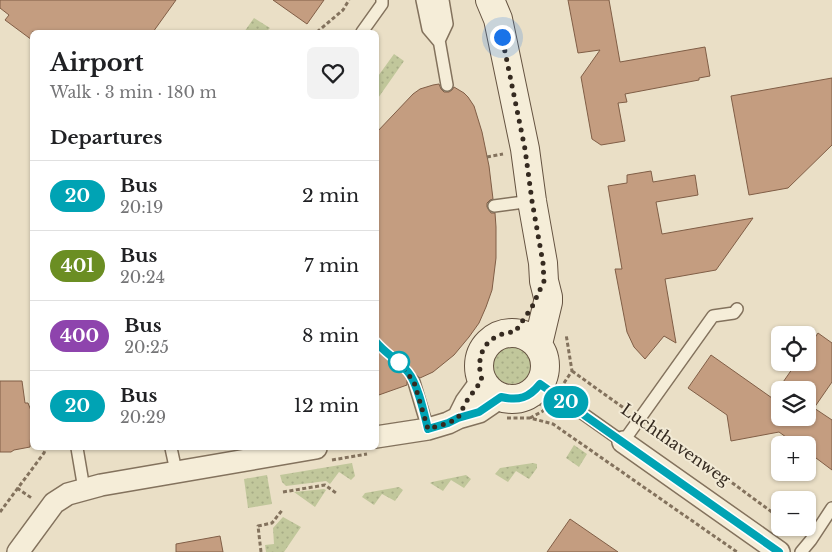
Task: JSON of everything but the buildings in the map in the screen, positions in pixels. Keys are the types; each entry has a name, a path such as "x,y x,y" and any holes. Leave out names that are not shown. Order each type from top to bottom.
{"street":[{"path":"495,6 525,149 548,302 527,338"},
{"path":"508,332 527,338 545,357 546,368 540,384 532,393 518,399 491,388 479,370 483,349 498,335 508,332"},
{"path":"379,437 428,429 448,423 458,418 466,402 491,388"},
{"name":"Luchthavenweg","path":"623,442 779,552"},
{"path":"18,552 54,503 68,494 101,485 176,471 304,450"}],"lane":[{"path":"422,0 428,29 439,42"},
{"path":"432,0 447,85"},
{"path":"439,42 447,24 443,0"},
{"path":"363,30 385,1"},
{"path":"494,206 532,201"},
{"path":"623,442 713,316 734,313 738,309"},
{"path":"414,382 428,429"},
{"name":"Luchthavenweg","path":"540,384 623,442"},
{"path":"77,450 84,489"},
{"path":"172,450 176,471"},
{"path":"801,552 832,508"}],"path":[{"path":"319,30 343,10 350,0"},
{"name":"Luchthavenweg","path":"572,371 639,419 693,454 771,511"},
{"path":"530,418 553,424 737,552"},
{"path":"0,512 45,450"},
{"path":"283,492 325,485 336,494"},
{"path":"261,552 258,526 272,523 283,509"}],"green space":[{"path":"254,18 270,28 268,30 245,30"},
{"path":"394,54 404,61 379,97 379,75"},
{"path":"512,346 519,347 525,352 530,358 530,372 525,378 519,383 512,384 505,383 499,378 494,372 493,365 494,358 499,352 505,347"},
{"path":"574,445 587,454 579,467 566,458"},
{"path":"352,463 355,476 351,480 339,472 330,484 326,481 286,486 282,482 280,475"},
{"path":"537,464 537,468 529,479 516,471 508,482 495,474 500,468"},
{"path":"267,475 272,504 248,508 244,479"},
{"path":"466,475 471,479 464,488 451,480 443,491 430,483 432,482"},
{"path":"399,487 403,490 395,501 382,494 374,505 362,497 365,493"},
{"path":"326,490 315,507 294,492"},
{"path":"283,517 301,527 284,552 266,552 265,545 274,544 273,528"}],"bus line":[{"name":"20","path":"379,346 396,359 410,374 428,429 479,412 501,397 518,399 526,397 540,384 779,552"}],"route":[{"path":"399,362 414,382 428,429 458,418 466,402 482,380 479,370 483,349 498,335 515,332 532,307 544,281 543,263 525,149 502,37"}]}
